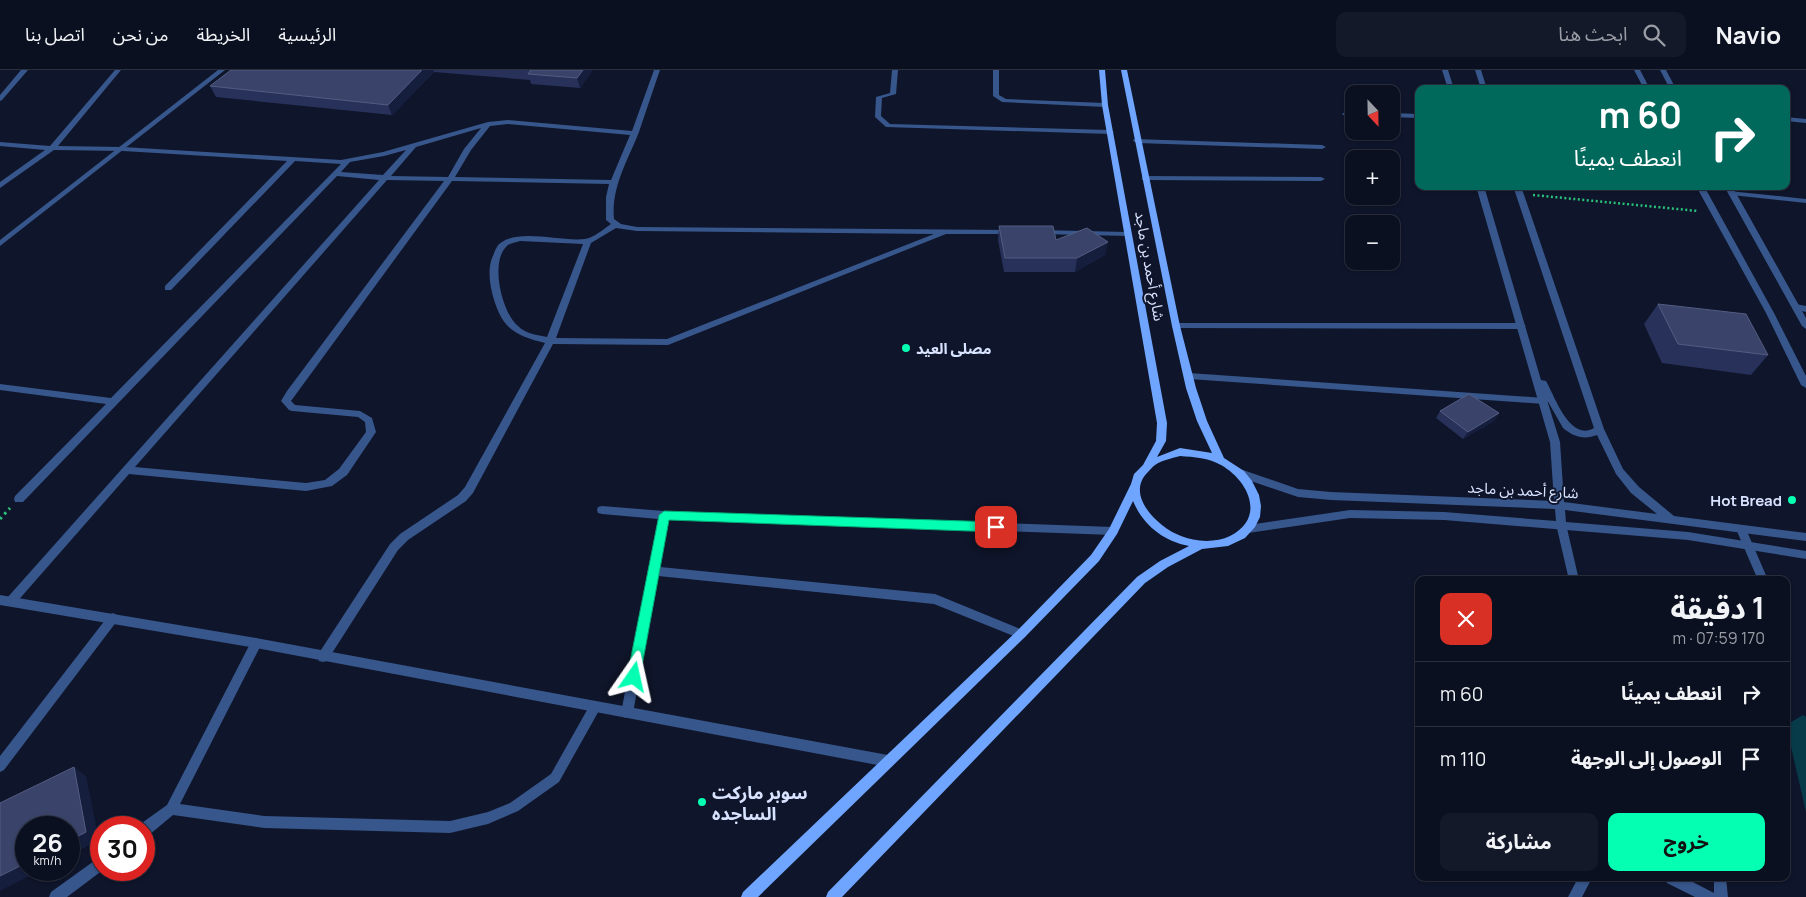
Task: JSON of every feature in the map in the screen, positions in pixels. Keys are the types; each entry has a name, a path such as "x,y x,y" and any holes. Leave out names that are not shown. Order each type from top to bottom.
{"main road":[{"name":"شارع أحمد بن ماجد","path":"1102,70 1105,105 1162,423 1161,441 1146,464"},
{"name":"شارع أحمد بن ماجد","path":"1124,70 1144,178 1188,376 1202,421 1220,460"},
{"path":"748,897 1022,634 1095,558 1113,531 1135,486 1138,474 1146,464 1162,456 1180,452 1200,453 1220,460 1240,473 1251,487 1256,501 1255,516 1248,529 1228,542 1201,544 1180,540 1155,526 1145,517 1136,502 1135,486"},
{"path":"833,897 1141,580 1164,564 1201,544"}],"street":[{"path":"0,99 25,70"},
{"path":"0,186 52,148 118,70"},
{"path":"0,244 222,70"},
{"path":"657,70 635,133 614,182 609,212 610,220 617,224 637,229 1019,232"},
{"path":"895,70 893,94 879,97 878,117 888,126 1110,132"},
{"path":"996,70 996,96 1004,101 1105,105"},
{"path":"1445,70 1450,85"},
{"path":"1478,70 1483,85"},
{"path":"1637,70 1645,85"},
{"path":"1663,70 1671,85"},
{"path":"1400,115 1415,116"},
{"path":"1790,119 1806,121"},
{"path":"0,144 347,162 384,154 488,124 508,122 635,133"},
{"path":"127,470 306,487 328,483 343,472 371,432 369,420 360,414 292,408 286,401 290,393 450,179 468,149 488,124"},
{"path":"1137,141 1322,147"},
{"path":"5,600 127,470 415,145"},
{"path":"168,288 292,160"},
{"path":"19,499 347,162"},
{"path":"335,174 387,178 614,182"},
{"path":"1144,178 1320,179"},
{"path":"1481,190 1544,401 1554,442 1561,524 1573,576"},
{"path":"1518,190 1599,429 1619,472 1634,490 1672,519 1688,536"},
{"path":"1702,190 1770,313 1806,385"},
{"path":"1730,190 1806,201"},
{"path":"1730,190 1806,326"},
{"path":"617,224 588,242 520,239 505,243 500,248 493,268 498,297 504,314 514,328 527,336 550,341 668,342 950,231"},
{"path":"1029,232 1128,234"},
{"path":"323,657 394,548 404,537 462,498 469,490 550,341 588,242"},
{"path":"1796,307 1806,309"},
{"path":"1176,326 1522,326"},
{"path":"1532,362 1566,426 1575,432 1586,435 1592,434 1599,429"},
{"path":"1188,376 1544,401"},
{"path":"0,387 114,402"},
{"name":"شارع أحمد بن ماجد","path":"1240,473 1298,492 1331,496 1560,505 1806,537"},
{"path":"602,510 664,515 1113,531"},
{"name":"شارع أحمد بن ماجد","path":"1248,529 1350,514 1444,516 1561,524 1688,536 1806,555"},
{"path":"627,713 664,515"},
{"path":"1741,528 1761,576"},
{"path":"654,571 935,599 1022,634"},
{"path":"5,600 256,643 595,708 888,761"},
{"path":"0,766 113,618"},
{"path":"155,821 171,809 256,643"},
{"path":"171,809 264,822 450,826 488,818 514,807 555,778 595,708"},
{"path":"56,897 90,871"},
{"path":"1575,897 1583,881"},
{"path":"1678,881 1709,897"},
{"path":"1720,881 1721,897"}],"path":[{"path":"1518,190 1714,213"}],"water":[{"path":"1803,715 1806,717 1806,812 1790,742 1790,723"}],"building":[{"path":"231,70 422,70 388,105 210,86"},
{"path":"531,70 583,70 577,78 528,74"},
{"path":"999,226 1053,226 1056,240 1087,228 1108,242 1077,258 1005,258"},
{"path":"1658,304 1746,314 1768,355 1678,344"},
{"path":"1469,394 1499,413 1468,432 1440,411"},
{"path":"74,767 86,832 80,835 80,816 15,816 15,868 0,876 0,803"}],"place":[{"name":"مصلى العيد","path":"906,348"},
{"name":"Hot Bread","path":"1792,500"},
{"name":"سوبر ماركت الساجده","path":"702,802"}],"route":[{"path":"634,677 664,515 996,527"}]}
